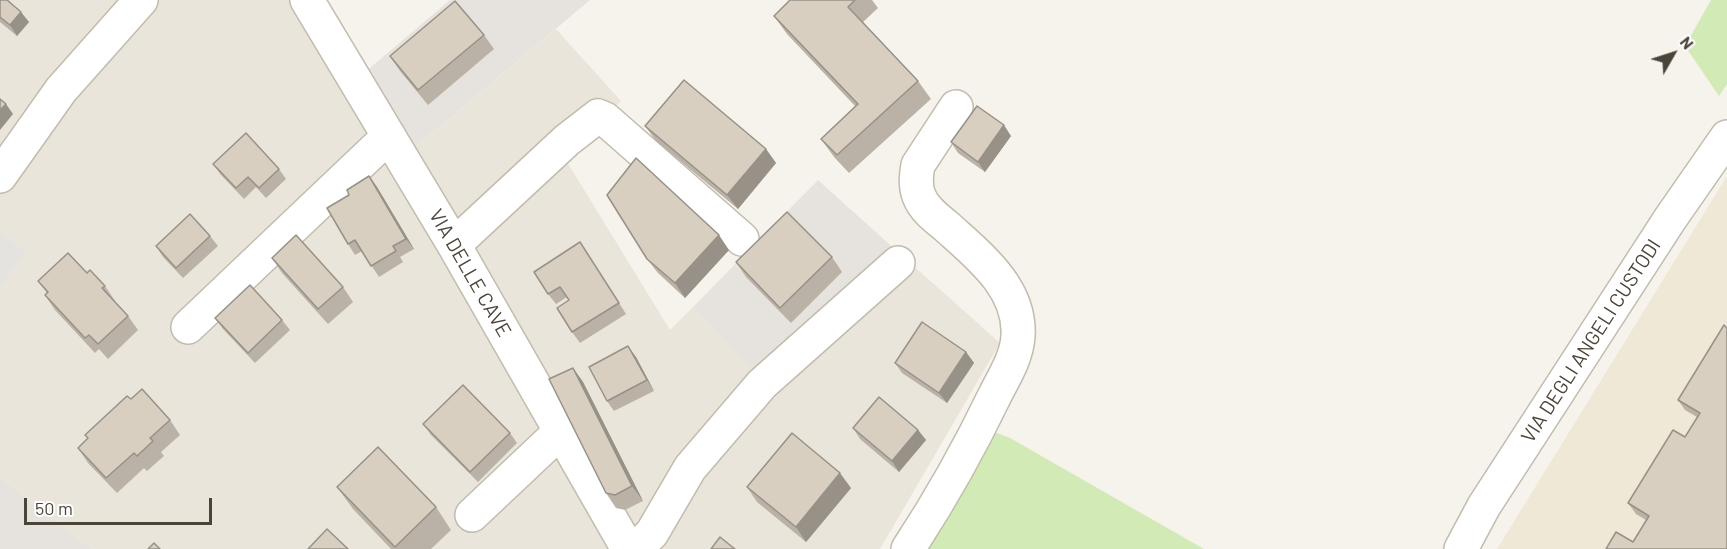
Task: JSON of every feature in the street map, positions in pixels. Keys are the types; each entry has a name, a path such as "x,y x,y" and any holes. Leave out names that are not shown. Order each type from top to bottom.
{"street":[{"path":"0,176 61,90 141,0"},
{"name":"VIA DELLE CAVE","path":"308,0 454,245 628,549"},
{"path":"908,549 967,454 1014,356 1018,339 1014,308 999,278 985,262 931,213 919,196 916,176 918,165 956,107"},
{"path":"454,245 567,140 598,116 607,120 742,239"},
{"path":"188,327 389,136"},
{"name":"VIA DEGLI ANGELI CUSTODI","path":"1461,549 1484,506 1670,219 1727,137"},
{"path":"636,549 652,533 690,468 762,384 898,263"},
{"path":"472,515 561,431"}],"shaded area":[{"path":"0,0 137,0 0,170"},
{"path":"148,0 289,0 613,549 92,549 0,477 0,187"},
{"path":"450,0 590,0 398,162 351,84"},
{"path":"556,29 621,101 564,157 670,330 693,307 760,378 899,253 1000,343 880,549 626,549 398,162"},
{"path":"1727,176 1727,549 1497,549"},
{"path":"818,180 899,253 760,378 693,307"},
{"path":"0,233 25,252 0,286"},
{"path":"0,477 92,549 0,549"}],"green space":[{"path":"1711,0 1727,0 1727,84 1719,96 1685,46"},
{"path":"992,431 1010,438 1204,549 918,549"}],"building":[{"path":"0,0 7,0 21,12 10,25 0,17"},
{"path":"790,0 855,0 848,7 918,81 837,155 821,139 858,104 774,16"},
{"path":"455,1 484,35 418,90 390,56"},
{"path":"684,80 766,149 727,195 645,126"},
{"path":"0,99 6,104 0,110"},
{"path":"977,106 1004,125 978,162 951,142"},
{"path":"246,133 279,169 259,188 248,177 236,188 213,164"},
{"path":"636,158 719,235 675,283 647,259 607,195"},
{"path":"369,176 406,239 393,246 396,251 371,266 355,240 348,244 327,208 349,195 347,190"},
{"path":"787,212 832,257 780,308 736,262"},
{"path":"190,214 210,236 176,268 156,246"},
{"path":"296,235 343,287 318,309 272,258"},
{"path":"580,242 619,303 572,332 557,308 569,300 560,287 548,294 534,272"},
{"path":"68,253 87,273 90,270 105,286 102,288 128,316 98,344 89,335 85,338 45,295 48,292 38,281"},
{"path":"250,285 282,320 248,353 215,318"},
{"path":"922,322 966,352 939,393 895,363"},
{"path":"1724,325 1727,328 1727,549 1606,549 1616,532 1633,542 1649,516 1628,503 1673,430 1685,437 1700,413 1678,400"},
{"path":"628,346 647,380 607,401 589,367"},
{"path":"573,368 632,486 615,495 606,493 549,379"},
{"path":"463,385 510,433 470,472 423,424"},
{"path":"142,389 170,420 150,438 153,441 137,456 134,453 106,478 78,448 88,438 85,435 127,396 131,399"},
{"path":"879,397 918,430 892,461 853,428"},
{"path":"792,433 840,473 796,527 747,487"},
{"path":"378,447 436,507 395,547 337,487"},
{"path":"327,529 348,549 308,549"},
{"path":"720,537 735,549 711,549"},
{"path":"154,543 160,549 148,549"}]}
